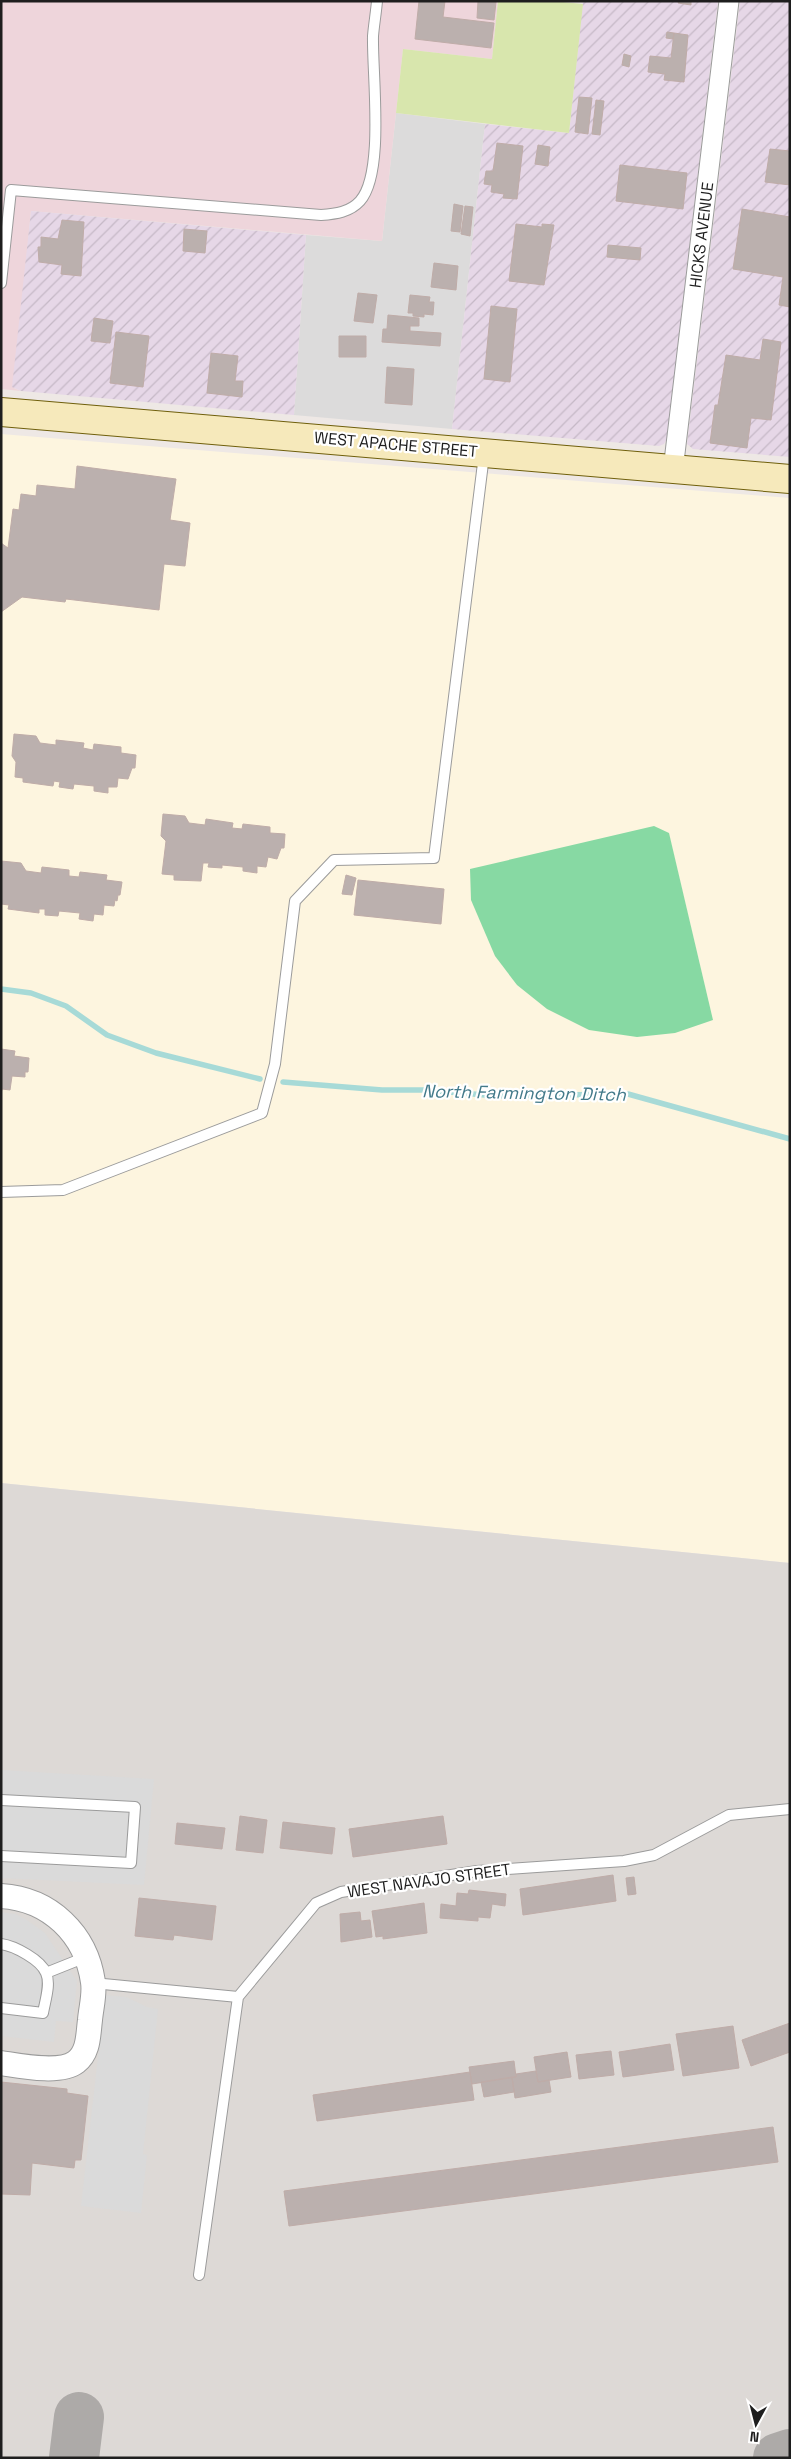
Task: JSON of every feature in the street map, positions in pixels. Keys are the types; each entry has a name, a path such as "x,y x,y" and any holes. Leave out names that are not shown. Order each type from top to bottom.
{"main road":[{"name":"WEST APACHE STREET","path":"1,412 790,479"}],"street":[{"name":"HICKS AVENUE","path":"673,470 729,1"},
{"path":"1,1896 39,1904 60,1918 77,1936 87,1957 94,1983 87,2048 76,2062 60,2068 1,2063"}],"lane":[{"path":"1,283 11,190 321,215 336,214 350,210 360,201 367,190 371,178 375,142 373,34 377,1"},
{"path":"1,1192 63,1190 262,1113 275,1064 295,901 334,860 434,858 485,452"},
{"path":"1,1800 135,1807 131,1863 1,1856"},
{"name":"WEST NAVAJO STREET","path":"238,1997 316,1903 341,1892 477,1872 624,1861 654,1855 729,1815 790,1809"},
{"path":"1,1944 30,1956 46,1972 47,1983 43,2012 1,2008"},
{"path":"46,1972 87,1957"},
{"path":"94,1983 238,1997 199,2275"}],"shaded area":[{"path":"1,1 498,1 492,59 403,49 382,241 31,211 14,388 21,391 1,389"},
{"path":"583,1 718,1 667,439 664,444 659,446 452,429 485,124 569,133"},
{"path":"740,1 790,1 790,457 693,449 687,444"},
{"path":"396,113 485,124 452,429 294,415 306,235 382,241"},
{"path":"31,211 306,235 294,415 21,391 12,387"},
{"path":"1,434 790,498 790,1563 1,1483"},
{"path":"1,1483 790,1563 790,2458 1,2458"},
{"path":"1,1770 154,1779 144,1885 1,1878"},
{"path":"1,1912 15,1914 45,1933 77,1981 73,2022 56,2021 54,2042 1,2036"},
{"path":"105,1995 126,1997 147,2007 158,2009 143,2154 147,2155 141,2213 81,2206"}],"green space":[{"path":"498,1 553,1 583,4 569,133 396,113 403,49 492,59"},
{"path":"654,826 669,833 713,1020 675,1033 637,1037 589,1030 547,1009 517,985 495,956 471,900 470,869"}],"building":[{"path":"419,1 445,1 443,17 494,23 491,48 415,39"},
{"path":"478,1 496,2 494,20 477,18"},
{"path":"679,1 691,1 691,5 678,3"},
{"path":"667,32 674,33 673,39 666,38"},
{"path":"674,33 688,35 684,82 664,80 665,74 648,72 650,56 671,58"},
{"path":"624,54 631,56 629,67 622,65"},
{"path":"579,97 592,98 588,134 575,132"},
{"path":"596,100 604,101 600,135 592,134"},
{"path":"497,143 523,146 517,199 503,198 504,194 491,192 492,185 484,184 486,171 493,171"},
{"path":"538,145 550,147 548,166 535,164"},
{"path":"770,149 790,151 790,185 765,182"},
{"path":"620,165 687,173 683,209 616,201"},
{"path":"454,204 463,206 460,232 451,231"},
{"path":"465,206 473,207 470,236 461,234"},
{"path":"742,209 790,217 790,307 779,305 783,277 733,269"},
{"path":"62,220 84,222 81,276 61,274 62,265 39,262 38,247 41,247 41,237 58,239"},
{"path":"516,224 542,227 542,224 554,225 544,285 509,281"},
{"path":"184,229 207,231 205,253 183,251"},
{"path":"608,245 641,248 640,260 607,257"},
{"path":"434,263 458,266 456,290 431,287"},
{"path":"358,293 377,295 373,323 354,321"},
{"path":"410,295 430,297 429,302 434,302 433,315 424,314 424,317 413,316 413,313 408,313"},
{"path":"491,306 517,309 510,382 484,379"},
{"path":"388,315 419,318 419,326 410,326 410,331 441,333 440,346 382,342 383,329 387,329"},
{"path":"94,318 113,321 110,343 91,341"},
{"path":"116,332 149,336 143,387 110,383"},
{"path":"339,336 366,336 366,357 339,357"},
{"path":"763,339 781,342 771,420 751,418 747,448 710,443 715,405 718,405 726,355 760,360"},
{"path":"211,353 238,356 235,381 243,381 242,397 207,393"},
{"path":"387,367 414,369 412,405 385,403"},
{"path":"77,466 176,479 170,520 190,523 185,566 164,564 159,610 66,599 65,602 22,597 1,612 1,543 8,548 13,509 19,510 21,494 36,496 37,485 75,489"},
{"path":"14,734 36,736 40,743 56,745 56,740 84,743 83,748 93,750 94,744 121,747 121,753 136,755 135,768 132,768 128,779 118,778 117,787 108,787 108,793 94,791 94,786 74,784 73,789 59,787 60,782 54,781 53,786 23,782 23,778 15,777 16,762 12,756"},
{"path":"163,814 185,816 189,823 205,825 206,819 233,823 232,828 242,829 243,824 270,827 270,833 285,834 284,848 281,848 277,859 268,857 266,867 257,866 257,873 243,871 243,867 222,865 222,868 208,867 209,863 203,863 201,881 174,880 174,875 162,874 166,841 161,836"},
{"path":"1,861 21,863 26,871 41,873 42,867 69,870 69,876 79,877 80,872 107,875 106,880 122,882 120,895 118,895 117,901 115,900 114,906 104,905 103,915 94,914 93,921 79,919 80,913 59,911 58,916 45,915 45,909 39,909 39,913 8,909 9,905 1,904"},
{"path":"346,875 356,878 352,895 342,894"},
{"path":"358,880 444,889 441,924 354,915"},
{"path":"1,1049 15,1051 14,1056 29,1058 28,1072 25,1072 25,1077 12,1076 10,1090 2,1089 1,1094"},
{"path":"240,1816 267,1820 263,1853 236,1850"},
{"path":"443,1816 447,1844 353,1857 349,1829"},
{"path":"283,1822 335,1828 332,1854 280,1848"},
{"path":"177,1823 225,1828 222,1849 175,1844"},
{"path":"613,1875 616,1901 523,1915 520,1889"},
{"path":"634,1877 636,1894 628,1895 626,1878"},
{"path":"469,1890 506,1894 505,1906 492,1904 490,1918 478,1917 478,1921 440,1918 441,1904 456,1906 457,1893 468,1894"},
{"path":"139,1898 216,1906 212,1940 174,1935 173,1940 135,1936"},
{"path":"424,1903 427,1933 383,1939 383,1936 376,1937 372,1911"},
{"path":"360,1912 361,1921 370,1920 372,1937 341,1942 340,1914"},
{"path":"790,2023 790,2052 751,2066 742,2040"},
{"path":"733,2026 739,2068 683,2076 676,2034"},
{"path":"670,2044 674,2070 623,2077 619,2052"},
{"path":"611,2051 614,2075 579,2079 576,2055"},
{"path":"567,2052 571,2077 538,2082 534,2057"},
{"path":"514,2061 516,2077 472,2084 469,2067"},
{"path":"536,2071 538,2082 549,2080 551,2092 515,2098 512,2077 516,2077 516,2074"},
{"path":"470,2072 474,2100 317,2121 313,2095"},
{"path":"512,2077 514,2092 484,2097 481,2082"},
{"path":"1,2082 67,2089 67,2093 88,2096 81,2160 75,2160 74,2168 32,2163 30,2195 1,2194"},
{"path":"773,2127 778,2162 289,2226 284,2191"}],"waterway":[{"name":"North Farmington Ditch","path":"1,989 31,993 66,1006 107,1035 156,1053 260,1079"},
{"name":"North Farmington Ditch","path":"283,1082 382,1090 425,1090 497,1096 628,1094 790,1139"}],"taxiway":[{"path":"74,2458 79,2417"},
{"path":"778,2458 790,2454"}]}
